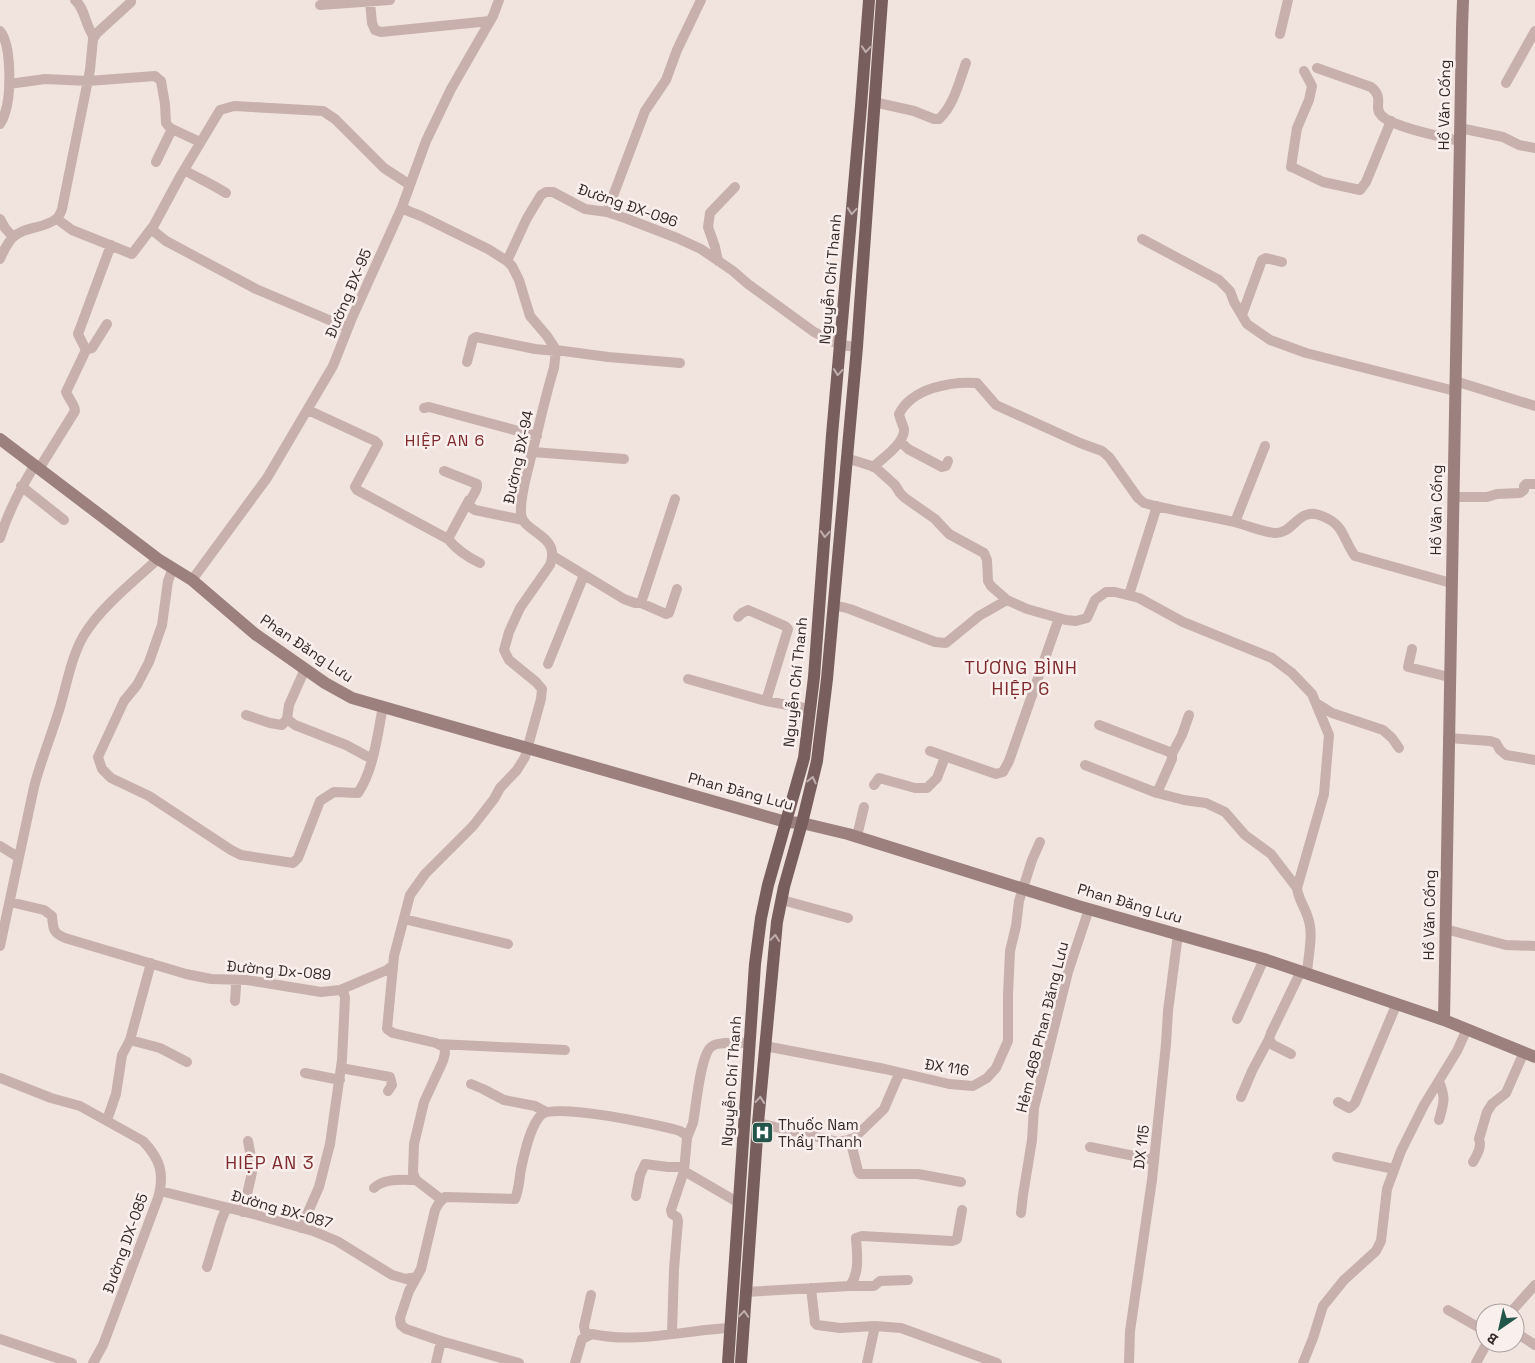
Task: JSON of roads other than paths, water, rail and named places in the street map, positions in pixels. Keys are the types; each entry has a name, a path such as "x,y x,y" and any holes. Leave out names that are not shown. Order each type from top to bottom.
{"main road":[{"name":"Nguyễn Chí Thanh","path":"728,1363 755,964 761,918 768,885 804,758 814,677 869,0"},
{"name":"Nguyễn Chí Thanh","path":"741,1363 758,1123 777,922 817,761 827,679 857,347 882,0"},
{"path":"820,604 834,605"},
{"path":"739,1203 753,1204"}],"street":[{"path":"75,0 80,4 94,37"},
{"path":"0,259 13,236 26,229 58,219 62,209 88,81 93,39 131,0"},
{"path":"320,5 390,0"},
{"name":"Đường ĐX-95","path":"192,580 267,478 334,366 348,328 402,207 430,132 451,89 490,21 499,0"},
{"path":"607,212 645,111 666,80 677,50 701,0"},
{"path":"1280,34 1288,0"},
{"name":"Hồ Văn Cống","path":"1444,1020 1449,677 1464,0"},
{"path":"370,2 372,24 375,30 381,32 490,21"},
{"path":"0,31 6,41 9,54 9,84 6,113 0,124"},
{"path":"1506,83 1535,31"},
{"path":"874,102 939,119 947,110 952,100 966,63"},
{"path":"1317,68 1372,87 1377,91 1379,97 1378,112 1382,117 1390,121 1404,126 1460,135 1503,138 1519,145 1535,148"},
{"path":"1304,70 1312,86 1309,100 1297,128 1291,166 1294,168 1323,182 1360,190 1366,182 1390,121"},
{"path":"9,84 45,79 88,81 155,76 160,81 165,104 166,123 172,129 200,142"},
{"path":"58,219 72,230 132,254 151,229 220,110 234,106 323,111 335,119 384,168 410,185"},
{"path":"156,162 172,129"},
{"path":"184,170 226,193"},
{"path":"718,261 708,226 710,213 735,187"},
{"name":"Đường ĐX-096","path":"506,260 541,195 546,192 553,192 585,209 607,212 677,238 700,249 733,271 814,332 840,345 857,347"},
{"path":"402,207 488,249 506,260 512,266 519,280 530,316 556,350"},
{"path":"0,218 5,228 13,236"},
{"path":"151,229 166,241 256,289 348,328"},
{"path":"1142,239 1219,280 1230,291 1247,324 1270,340 1306,353 1535,406"},
{"path":"86,350 78,334 111,245"},
{"path":"1242,315 1262,260 1266,258 1282,262"},
{"path":"0,538 5,521 21,486 37,467 75,411 75,407 69,400 66,392 86,350 92,348 107,324"},
{"path":"467,362 473,339 476,337 535,349 680,364"},
{"name":"Đường ĐX-94","path":"553,556 548,543 535,530 524,523 520,514 532,452 554,368 556,350"},
{"path":"873,466 900,442 904,429 899,414 902,407 918,394 930,388 967,382 977,383 996,405 1080,443 1102,450 1109,456 1138,498 1144,503 1236,522 1276,533 1286,529 1307,514 1321,515 1337,523 1355,556 1451,583"},
{"path":"424,408 429,407 536,436"},
{"path":"308,410 378,444 355,487 357,490 448,539 460,551 480,563"},
{"name":"Phan Đăng Lưu","path":"0,439 158,559 192,580 255,634 325,683 352,698 786,822 802,823 856,836 1090,909 1264,959 1444,1020 1529,1055"},
{"path":"900,442 908,449 942,467 946,466 948,460"},
{"path":"1236,522 1265,446"},
{"path":"532,452 624,459"},
{"path":"846,458 873,466 895,485 905,498 935,519 949,534 984,553 987,560 988,581 991,586 1008,600 1027,609 1076,622 1087,618 1095,600 1106,592 1115,592 1139,598 1183,622 1272,658 1292,673 1312,694 1329,735 1324,794 1297,888 1298,895 1309,919 1310,938 1304,972 1270,1033 1269,1039 1252,1070 1241,1097"},
{"path":"444,471 477,484 478,488 469,500 448,539"},
{"path":"1453,497 1487,497 1497,494 1520,493 1524,490 1526,484 1535,484"},
{"path":"21,486 64,520"},
{"path":"641,603 675,499"},
{"path":"469,500 470,506 475,510 522,520"},
{"path":"1129,596 1157,506"},
{"path":"565,1050 438,1044 392,1033 387,1029 394,956 408,902 414,888 425,874 473,826 525,757 542,689 509,660 504,650 509,632 520,608 550,564 553,556 624,599 641,603 666,614 677,589"},
{"path":"0,946 18,857 39,770 60,709 76,651 84,634 97,618 158,559"},
{"path":"173,568 168,581 162,625 152,652 137,685 124,701 98,757 102,769 111,778 148,796 241,855 293,863 298,858 320,802 334,792 358,793 369,770 383,708"},
{"path":"548,664 584,575"},
{"path":"834,605 850,609 935,642 946,643 978,616 1008,600"},
{"path":"738,617 742,612 748,610 788,629 766,701"},
{"path":"930,751 996,774 1003,772 1009,760 1059,618"},
{"path":"1412,649 1408,667 1449,677"},
{"path":"246,715 282,725 287,719 289,705 305,669"},
{"path":"688,679 766,701 810,709"},
{"path":"1316,702 1332,713 1384,730 1399,748"},
{"path":"1157,793 1189,715"},
{"path":"287,719 295,725 346,745 372,758"},
{"path":"1099,725 1172,754"},
{"path":"1448,738 1490,741 1496,743 1506,755 1535,760"},
{"path":"874,785 879,778 915,788 927,788 937,778 945,757"},
{"path":"1085,765 1157,793 1206,803 1225,812 1246,835 1271,854 1297,888"},
{"path":"856,836 864,807"},
{"name":"ĐX 116","path":"765,1046 948,1084 973,1086 987,1078 996,1068 1008,1041 1010,951 1016,926 1018,901 1040,842"},
{"path":"0,846 18,857"},
{"path":"782,900 848,918"},
{"name":"Đường Dx-089","path":"10,902 44,910 52,916 53,928 57,935 186,974 211,979 273,984 322,992 340,990 387,970 393,965"},
{"name":"Hẻm 468 Phan Đăng Lưu","path":"1021,1213 1032,1140 1034,1108 1068,972 1090,909"},
{"path":"404,919 508,944"},
{"path":"1445,928 1506,945 1535,946"},
{"name":"DX 115","path":"1129,1363 1130,1331 1154,1160 1168,1011 1178,934"},
{"path":"1237,1019 1264,959"},
{"path":"107,1120 116,1094 122,1055 130,1040 151,963"},
{"path":"234,980 236,986 235,1001"},
{"path":"301,1228 319,1187 330,1144 341,1068 345,998 340,990"},
{"path":"1338,1102 1349,1108 1354,1103 1397,1003"},
{"path":"1303,1363 1323,1306 1328,1298 1349,1275 1376,1251 1381,1241 1387,1189 1401,1151 1424,1105 1457,1050 1467,1029"},
{"path":"1269,1039 1274,1045 1291,1054"},
{"path":"130,1040 160,1048 187,1062"},
{"path":"672,1333 678,1217 672,1214 671,1210 684,1169 687,1138 692,1125 707,1052 711,1047 718,1044 749,1043"},
{"path":"438,1044 444,1047 446,1053 424,1102 414,1144 413,1173 416,1180 442,1200"},
{"path":"1472,1162 1481,1143 1479,1139 1487,1112 1492,1104 1506,1093 1529,1055"},
{"path":"341,1068 390,1077 392,1085 388,1091"},
{"path":"305,1073 340,1080"},
{"path":"758,1123 838,1142 853,1139 884,1109 900,1074"},
{"name":"Đường DX-085","path":"0,1078 51,1098 80,1106 107,1120 143,1141 151,1149 159,1163 162,1173 160,1191 103,1345 92,1363"},
{"path":"1438,1120 1444,1095 1439,1081"},
{"path":"471,1084 483,1088 504,1100 535,1106 546,1112"},
{"path":"519,1363 422,1335 401,1325 400,1318 409,1290 422,1265 435,1210 442,1200 451,1197 514,1199 517,1194 521,1168 532,1130 540,1116 546,1112 562,1110 625,1118 670,1128 686,1135 687,1138"},
{"path":"850,1139 860,1174 918,1174 961,1182"},
{"path":"243,1212 253,1168 248,1141"},
{"path":"1090,1147 1154,1160"},
{"path":"1337,1157 1394,1170"},
{"path":"636,1196 640,1175 645,1164 684,1169 739,1203"},
{"path":"374,1188 380,1183 397,1180 416,1180"},
{"name":"Đường ĐX-087","path":"160,1191 301,1228 337,1241 392,1275 406,1279 416,1277"},
{"path":"207,1267 226,1208"},
{"path":"850,1286 857,1274 856,1238 862,1236 952,1241 957,1239 962,1210"},
{"path":"745,1292 874,1286 880,1280 908,1280"},
{"path":"1519,1303 1535,1285"},
{"path":"811,1288 815,1323 817,1326 840,1328 895,1327 997,1363"},
{"path":"586,1336 584,1326 591,1295"},
{"path":"1448,1310 1475,1325"},
{"path":"868,1363 875,1326"},
{"path":"575,1363 582,1340 592,1334 633,1338 730,1328"},
{"path":"0,1339 72,1363"},
{"path":"436,1363 441,1341"}],"place":[{"name":"Thuốc Nam Thầy Thanh","path":"762,1133"}],"district":[{"name":"HIỆP AN 6","path":"445,440"},
{"name":"TƯƠNG BÌNH HIỆP 6","path":"1021,678"},
{"name":"HIỆP AN 3","path":"270,1162"}]}
